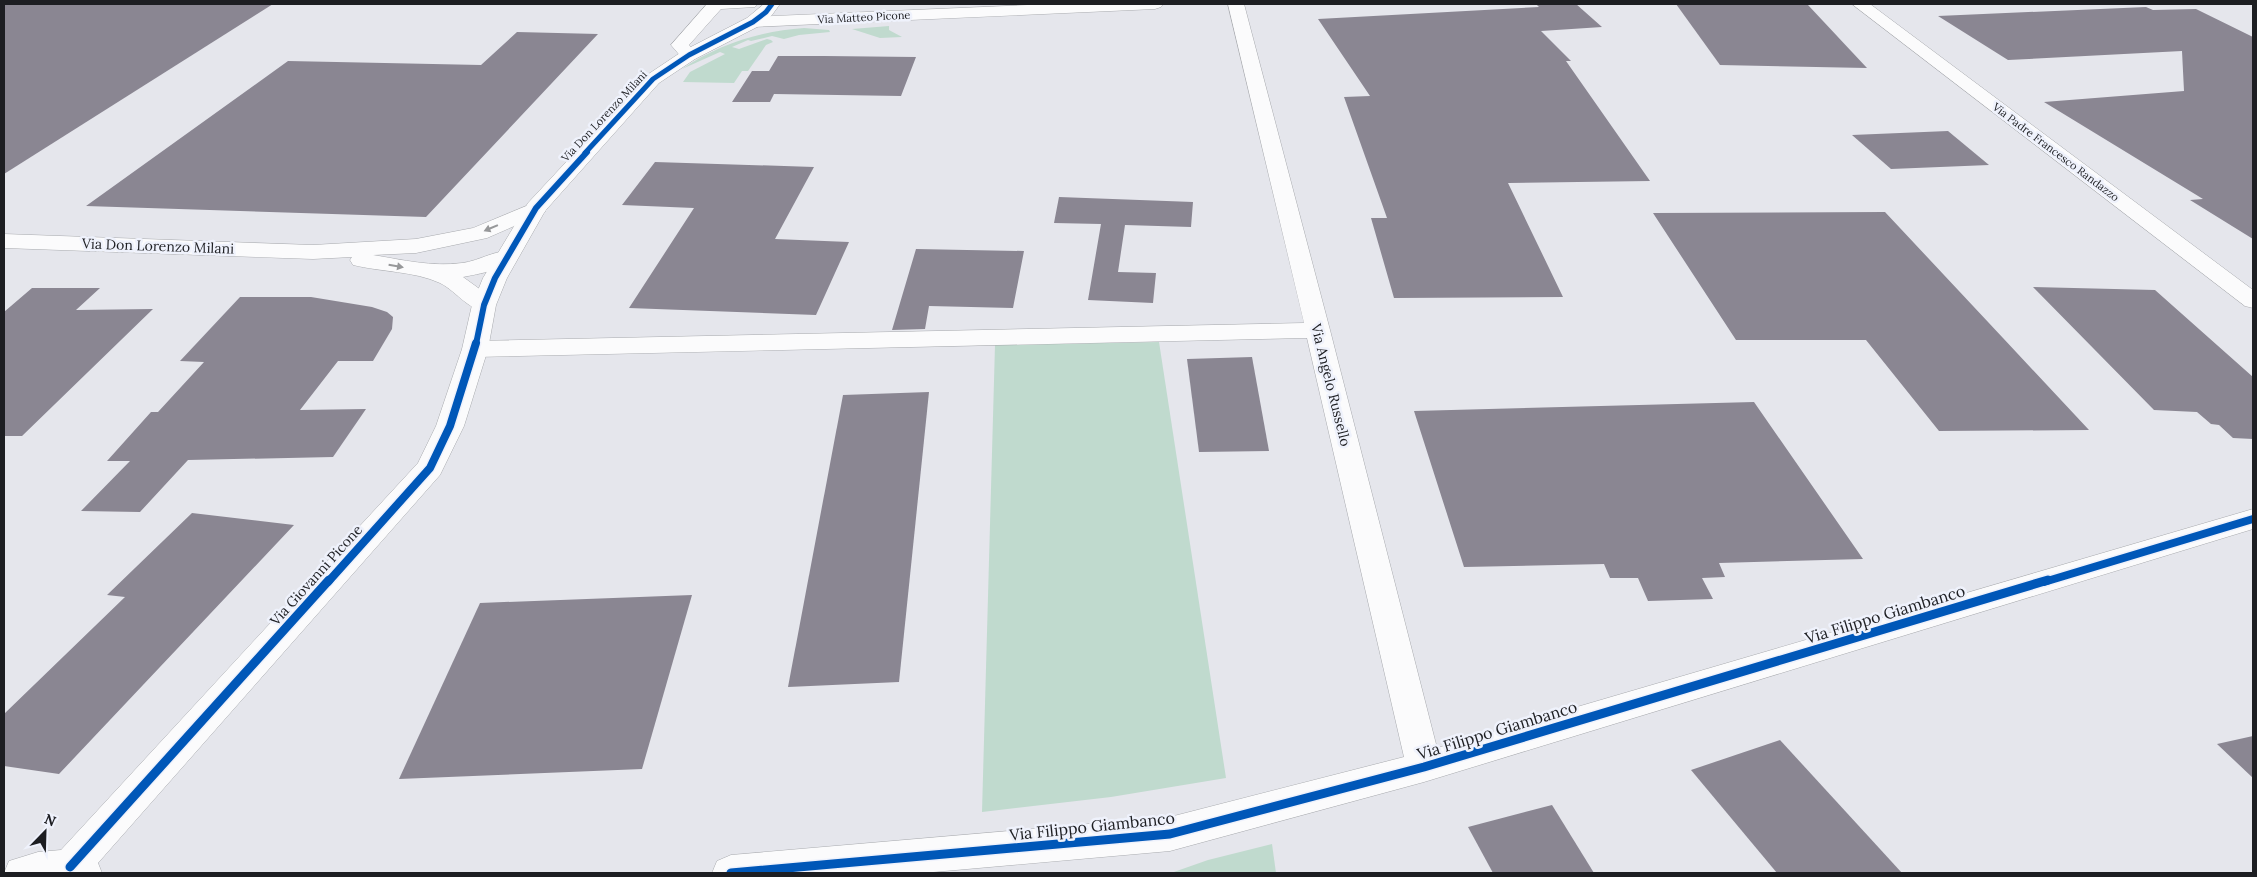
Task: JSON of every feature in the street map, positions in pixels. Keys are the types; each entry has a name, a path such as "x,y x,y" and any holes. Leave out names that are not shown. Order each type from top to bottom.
{"street":[{"name":"Via Matteo Picone","path":"716,4 751,13 1155,4"},
{"path":"688,55 680,45 716,4"},
{"name":"Via Don Lorenzo Milani","path":"506,257 536,208 653,79 751,13 766,12 772,4"},
{"name":"Via Angelo Russello","path":"1236,4 1318,330 1424,767"},
{"name":"Via Padre Francesco Randazzo","path":"1860,4 2253,301"},
{"path":"416,246 479,233 536,208"},
{"name":"Via Don Lorenzo Milani","path":"4,241 313,252"},
{"path":"313,252 416,246 452,247 506,257"},
{"path":"313,252 420,270 452,280 465,287 484,305"},
{"path":"420,270 453,271 477,268 506,257"},
{"name":"Via Giovanni Picone","path":"77,870 430,468 450,426 475,349 484,305 506,257"},
{"path":"475,349 1318,330"},
{"name":"Via Filippo Giambanco","path":"730,873 1170,834 1424,767 2253,519"},
{"path":"23,873 44,867 77,870"}],"green space":[{"path":"889,26 889,30 902,37 880,38 852,29"},
{"path":"804,28 829,30 830,32 799,35 784,39 772,36 748,40 732,47 739,49 767,39 773,42 766,45 748,71 742,71 734,83 683,82 690,72 725,54 720,52 682,69 711,52 756,36"},
{"path":"1159,342 1226,778 1111,797 982,812 995,345"},
{"path":"1272,844 1276,873 1171,873 1208,860"}],"building":[{"path":"4,4 273,4 4,174"},
{"path":"1536,4 1576,4 1602,27 1541,31 1571,61 1566,61 1650,181 1508,183 1563,297 1394,298 1371,218 1387,218 1344,97 1370,96 1318,19 1539,7"},
{"path":"1676,4 1808,5 1867,68 1720,65"},
{"path":"2146,7 2153,10 2196,9 2253,37 2253,239 2190,200 2203,199 2044,102 2184,91 2182,51 2008,60 1938,16"},
{"path":"517,32 598,34 426,217 86,206 288,61 481,65"},
{"path":"778,56 916,57 901,96 774,94 770,102 732,102 752,71 769,71"},
{"path":"1948,131 1989,165 1891,169 1852,135"},
{"path":"655,162 814,167 775,239 849,242 816,315 629,308 694,208 622,205"},
{"path":"1059,197 1193,202 1191,227 1125,225 1118,272 1156,273 1153,303 1088,300 1101,224 1054,223"},
{"path":"1885,212 2089,430 1939,431 1866,340 1736,340 1653,213"},
{"path":"916,249 1024,251 1013,308 929,306 925,329 892,330"},
{"path":"2033,287 2155,290 2253,377 2253,439 2233,438 2219,425 2211,424 2197,412 2154,410"},
{"path":"32,288 100,288 76,310 153,309 22,436 4,436 4,312"},
{"path":"240,297 311,297 372,307 387,312 393,317 392,329 373,361 338,361 300,410 366,409 333,457 188,460 140,512 81,511 130,461 107,461 151,412 158,412 204,362 180,361"},
{"path":"1252,357 1269,451 1199,452 1187,359"},
{"path":"929,392 899,682 788,687 843,395"},
{"path":"1754,402 1863,559 1719,563 1725,577 1702,578 1713,599 1648,601 1638,578 1610,578 1604,564 1464,567 1414,411"},
{"path":"192,513 294,525 59,774 4,766 4,714 125,597 107,595"},
{"path":"692,595 642,769 399,779 480,603"},
{"path":"2253,736 2253,778 2217,744"},
{"path":"1780,740 1902,873 1777,873 1691,770"},
{"path":"1552,805 1594,873 1493,873 1468,827"}],"cycle path":[{"path":"70,867 430,468 450,426 475,349 484,305 495,278 536,208 653,79 689,55 753,22 766,12 772,4"},
{"path":"731,873 1170,834 1424,767 2253,519"}]}
